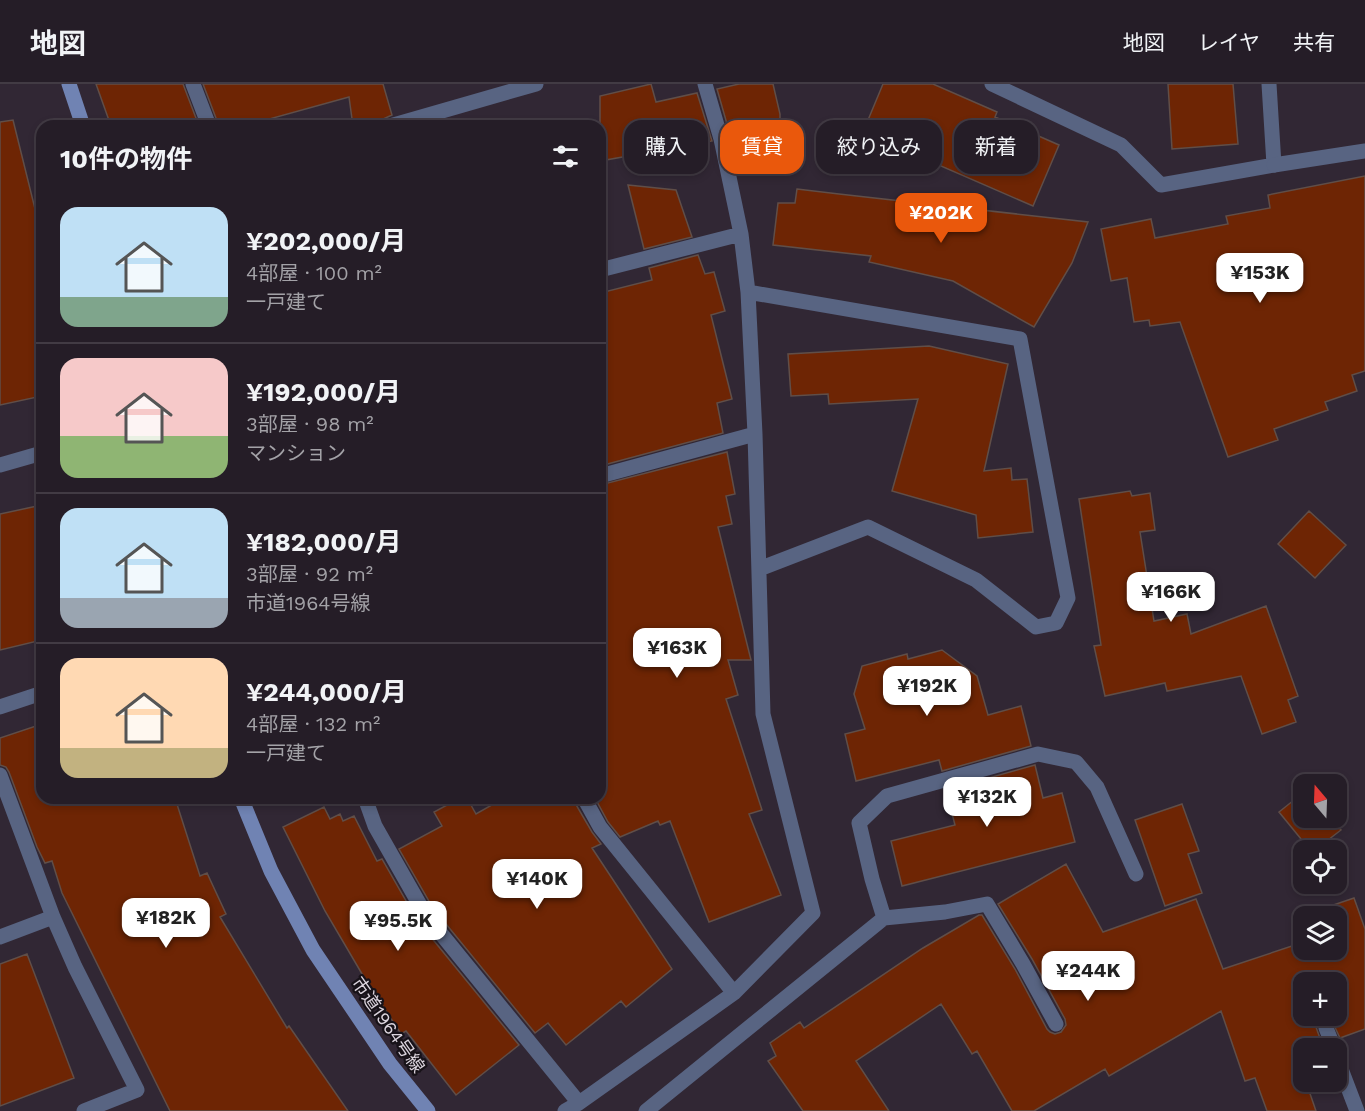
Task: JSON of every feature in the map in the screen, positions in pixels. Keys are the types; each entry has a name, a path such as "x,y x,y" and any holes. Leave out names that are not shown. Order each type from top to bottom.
{"street":[{"path":"69,84 81,120"},
{"path":"193,84 207,120"},
{"path":"411,120 537,84"},
{"path":"565,1111 734,993 813,914 763,714 748,292 741,234 721,139 705,84"},
{"path":"993,84 1120,144 1161,185 1365,151"},
{"path":"1269,84 1274,165"},
{"path":"606,268 741,234"},
{"path":"748,292 1020,339 1068,598 1056,623 1036,627 976,580 868,527 759,568"},
{"path":"606,474 754,434"},
{"path":"0,465 36,455"},
{"path":"0,707 36,695"},
{"path":"884,918 859,824 887,796 1038,754 1076,762 1097,787 1136,874"},
{"path":"0,775 53,917 75,967 137,1090 84,1111"},
{"name":"市道1964号線","path":"243,804 270,871 313,950 390,1064 428,1111"},
{"path":"367,804 375,826 425,914 579,1102"},
{"path":"587,804 600,827 734,993"},
{"path":"646,1111 884,918 945,912 987,904 1056,1024"},
{"path":"0,937 53,917"},
{"path":"1326,1028 1330,1038"},
{"path":"1347,1085 1357,1111"}],"building":[{"path":"96,84 183,84 197,120 109,120"},
{"path":"203,84 383,84 392,115 383,120 352,120 349,97 266,120 217,120"},
{"path":"651,84 656,102 697,93 705,120 624,120 624,157 606,160 606,120 600,120 600,96"},
{"path":"739,84 773,84 780,120 726,120 717,89"},
{"path":"883,84 933,84 997,112 995,117 1002,120 954,120 954,172 942,166 942,120 868,120"},
{"path":"1168,84 1233,84 1238,144 1172,149"},
{"path":"13,120 36,213 36,397 0,405 0,122"},
{"path":"708,128 712,141 708,142"},
{"path":"1038,136 1059,145 1033,206 959,174 1038,174"},
{"path":"1365,176 1365,371 1352,375 1357,391 1325,402 1328,410 1274,429 1278,440 1228,457 1180,322 1150,326 1149,320 1134,322 1127,278 1111,281 1101,229 1151,219 1155,238 1228,224 1226,216 1270,208 1268,195"},
{"path":"628,185 676,190 692,237 644,249"},
{"path":"797,189 1088,222 1072,263 1034,327 953,281 869,262 871,256 773,245 778,203 795,203"},
{"path":"698,255 705,274 714,272 725,311 711,315 732,399 717,403 723,433 606,464 606,292 652,280 649,268"},
{"path":"929,346 1008,364 984,471 1011,468 1012,480 1027,479 1033,532 978,538 976,515 892,491 918,399 829,404 828,394 791,396 788,354"},
{"path":"727,452 735,494 726,496 732,524 718,527 751,660 728,660 738,695 726,699 762,810 749,814 781,895 709,922 670,821 660,825 658,821 620,837 598,804 606,804 606,483"},
{"path":"1130,491 1132,496 1150,493 1155,530 1140,532 1154,621 1187,614 1191,634 1266,606 1298,696 1288,700 1296,722 1262,734 1241,676 1167,691 1165,683 1105,696 1094,646 1101,645 1079,499"},
{"path":"36,506 36,641 0,650 0,514"},
{"path":"1309,511 1346,545 1315,578 1278,544"},
{"path":"942,650 977,676 988,715 1021,706 1031,746 942,771 939,760 856,781 845,734 865,729 854,694 862,666 907,654 908,659"},
{"path":"36,726 36,804 177,804 200,876 207,873 226,914 220,917 287,1028 289,1026 348,1111 170,1111 62,893 52,861 45,863 37,847 9,772 6,767 0,765 0,738"},
{"path":"1035,765 1043,798 1062,793 1075,842 902,886 891,841 955,825 946,790"},
{"path":"1293,801 1293,828 1339,828 1341,830 1328,840 1302,840 1279,812"},
{"path":"449,804 470,804 476,814 494,804 576,804 601,844 592,848 672,969 626,1007 621,1001 566,1045 548,1023 535,1033 433,908 399,849 442,826 434,812"},
{"path":"1182,804 1199,851 1188,854 1202,893 1165,906 1135,820"},
{"path":"324,807 330,819 340,814 343,821 354,816 377,861 382,859 417,920 519,1045 456,1095 406,1031 401,1034 365,979 325,911 283,827"},
{"path":"1066,864 1103,932 1196,899 1223,969 1293,946 1293,960 1347,960 1347,906 1331,906 1354,898 1365,929 1365,1029 1340,1038 1334,1026 1347,1026 1347,972 1293,972 1293,1026 1317,1026 1320,1038 1293,1038 1293,1092 1309,1092 1316,1111 1267,1111 1255,1078 1245,1081 1221,1011 1109,1076 1105,1069 1034,1111 1012,1111 977,1051 972,1054 941,1004 856,1061 889,1111 803,1111 768,1061 776,1056 770,1043 800,1022 804,1028 923,948 979,915 982,915 1015,969 1047,1029 1055,1034 1061,1032 1066,1025 1065,1019 998,904"},
{"path":"27,954 74,1078 0,1106 0,964"}]}
